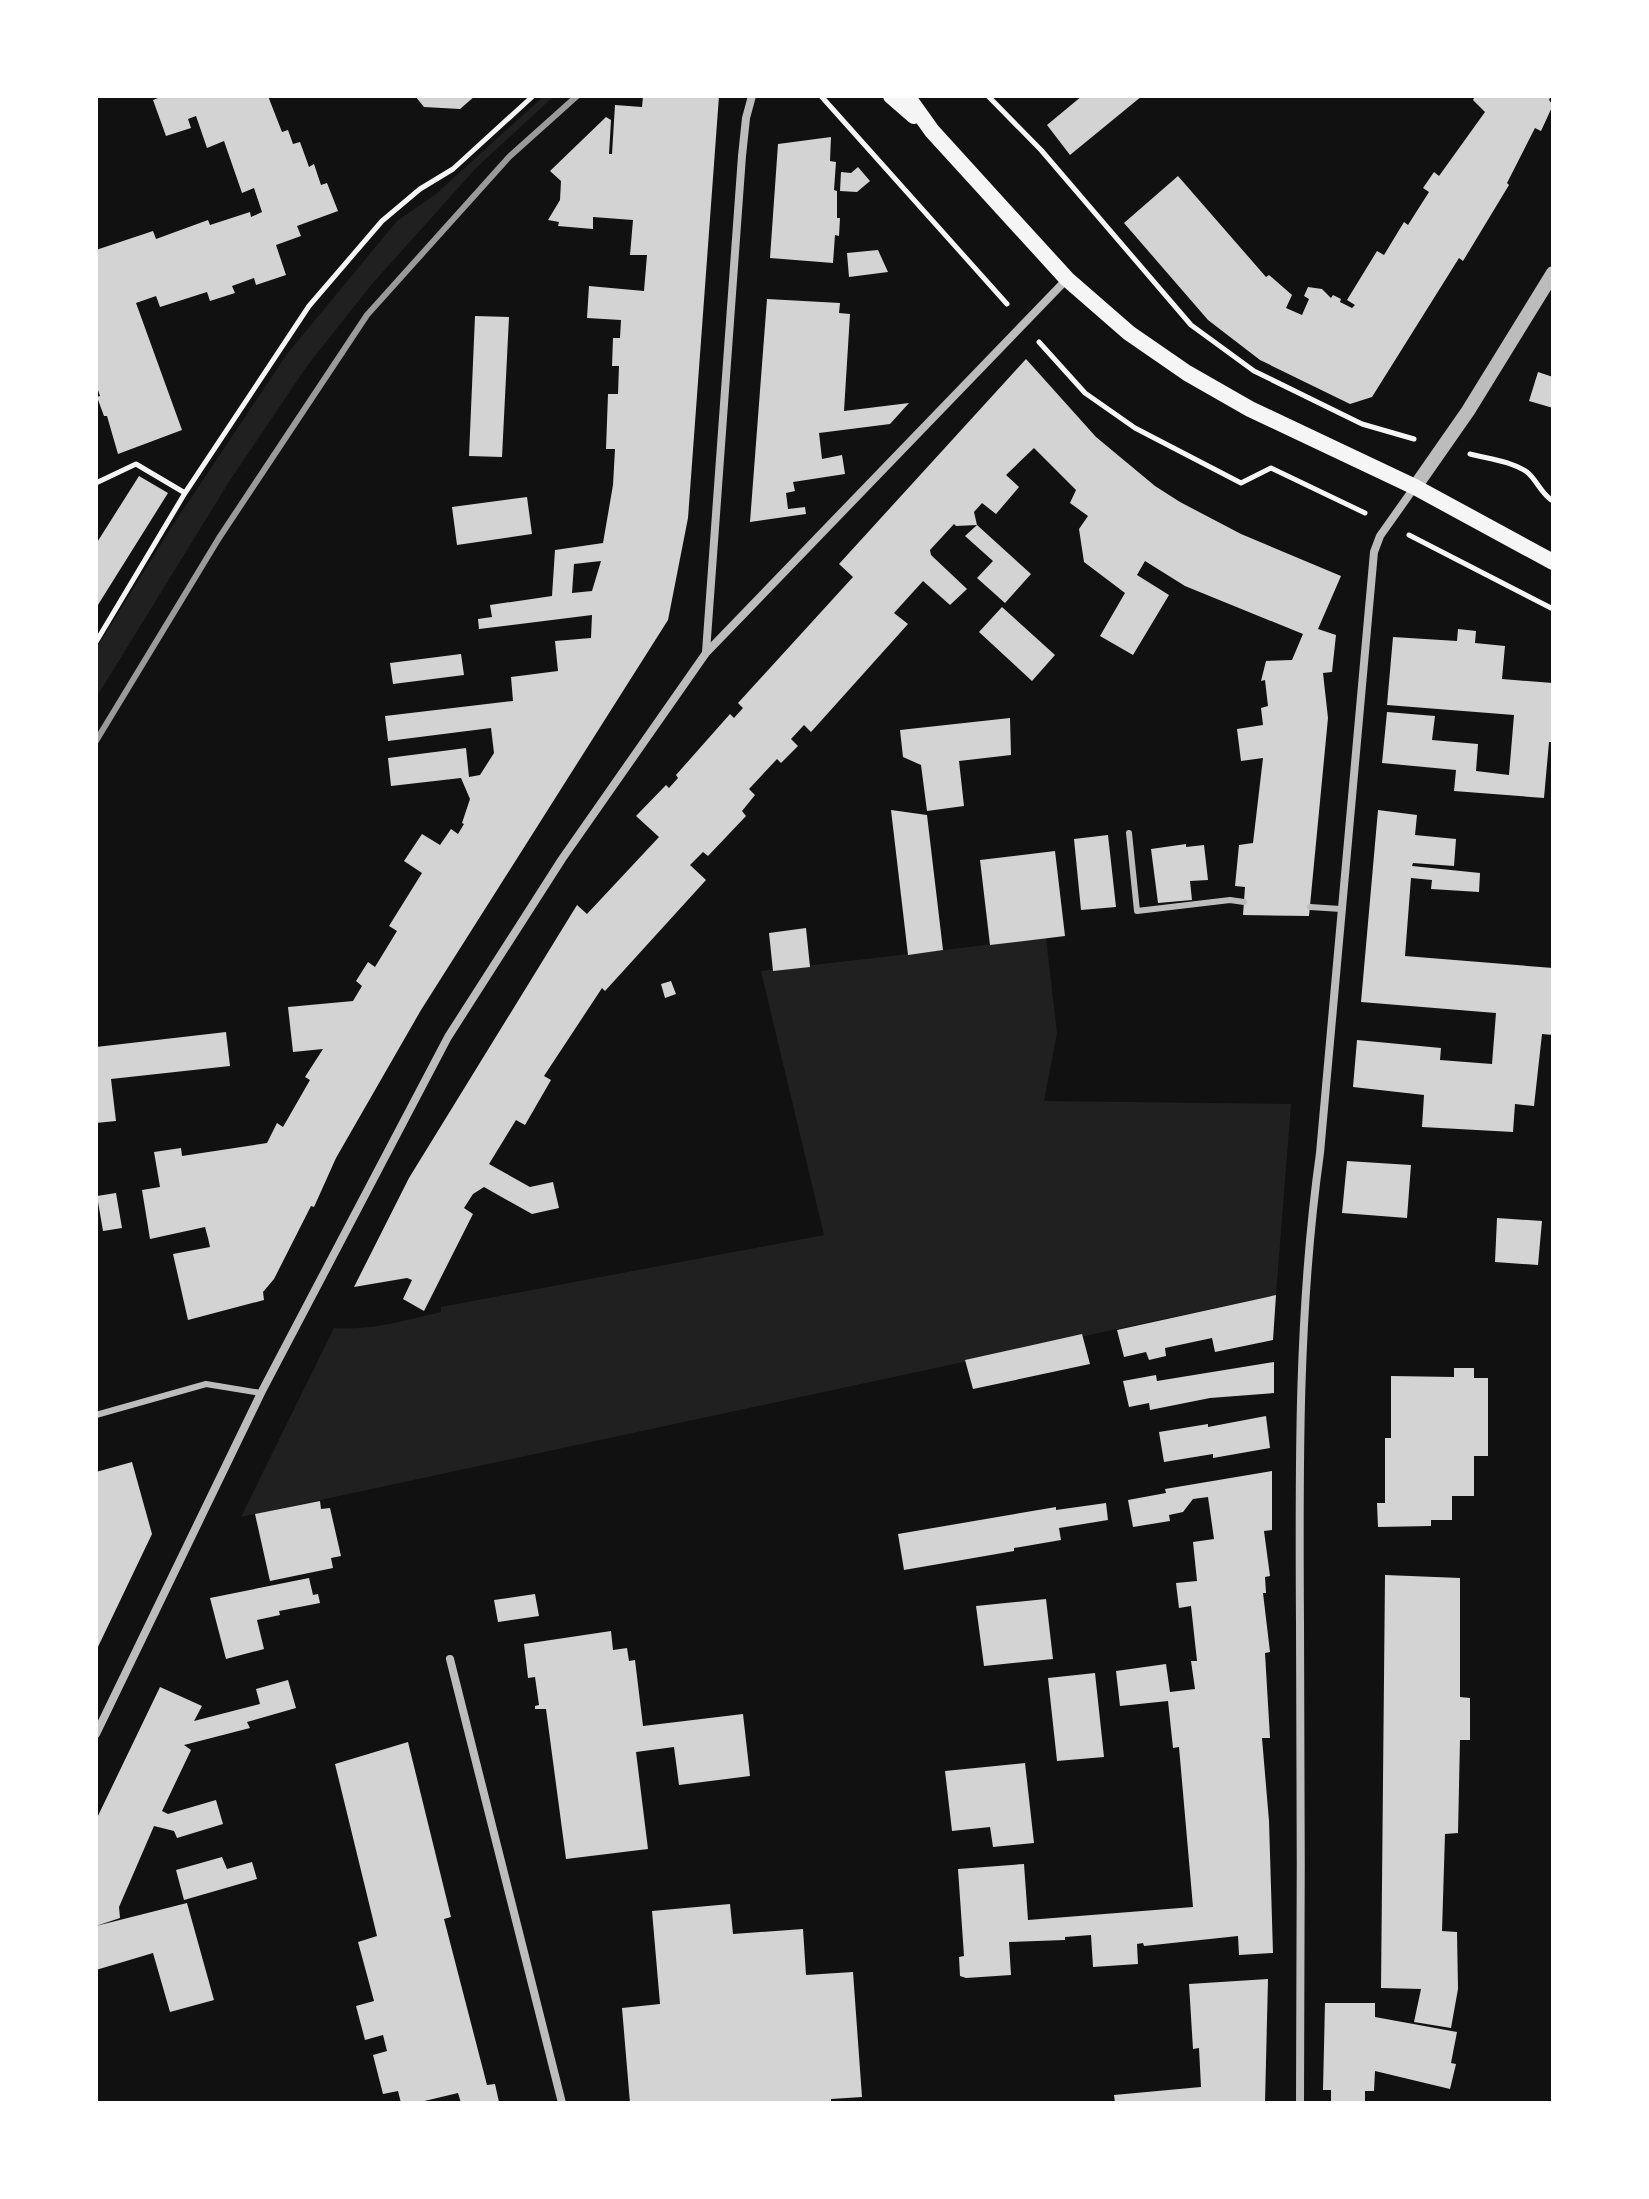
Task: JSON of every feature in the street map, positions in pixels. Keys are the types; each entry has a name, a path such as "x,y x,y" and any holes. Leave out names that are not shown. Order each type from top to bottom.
{"main road":[{"path":"891,96 932,131"},
{"path":"907,96 932,131 1067,279 1129,333 1187,373 1250,409 1415,487 1553,562"}],"street":[{"path":"706,653 742,156 752,96"},
{"path":"1300,2103 1302,1356 1310,1221 1320,1153 1374,552 1380,536 1468,411 1553,273"},
{"path":"96,1734 261,1393 448,1037 562,859 706,653 1067,279"},
{"path":"450,1659 562,2103"}],"lane":[{"path":"1129,833 1137,911 1230,900 1244,902"},
{"path":"1310,907 1341,909"},
{"path":"96,1415 206,1384 261,1393"}],"path":[{"path":"96,642 185,493 309,306 382,221 420,189 453,169 533,96"},
{"path":"988,96 1041,150 1191,325 1254,371 1362,424 1410,438"},
{"path":"1488,459 1529,473 1553,501"},
{"path":"96,483 136,464 185,493"}],"shaded area":[{"path":"544,96 554,96 476,168 372,284 307,366 227,485 96,698 96,649 169,531 287,354 397,221 436,194"},
{"path":"1046,938 1057,1033 1044,1101 1291,1104 1276,1295 241,1517 334,1328 388,1324 441,1312 441,1307 824,1235 761,971"}],"building":[{"path":"163,96 268,96 282,132 288,130 293,144 300,142 309,167 314,164 321,185 327,183 338,211 297,226 301,236 276,245 286,275 256,285 254,278 232,286 235,293 210,301 207,292 160,307 156,296 136,303 182,430 118,454 107,416 104,416 97,397 100,396 96,384 96,250 153,231 156,239 208,220 210,225 250,212 251,217 262,212 254,188 242,193 224,141 207,148 196,116 188,119 191,128 166,136 153,100"},
{"path":"415,96 475,96 460,109 424,107"},
{"path":"643,96 719,96 688,518 668,620 421,1010 336,1158 314,1207 311,1206 274,1279 263,1292 264,1300 188,1320 173,1254 210,1247 205,1227 150,1239 142,1190 160,1187 154,1152 181,1148 182,1156 267,1143 277,1123 283,1127 310,1080 305,1077 323,1049 293,1052 288,1007 353,1001 362,986 356,981 368,962 375,967 397,931 389,926 422,873 404,861 422,834 440,845 451,829 458,834 464,824 470,799 461,778 391,786 388,758 466,748 469,777 480,775 494,753 491,728 388,741 385,716 513,701 511,677 558,671 555,641 591,638 592,615 479,629 478,619 492,617 490,605 552,596 555,550 603,543 613,485 615,449 606,449 608,394 618,394 619,366 612,366 613,338 620,338 621,320 587,318 589,286 644,291 647,255 630,255 633,220 593,217 593,229 558,226 559,222 548,220 560,200 561,181 550,171 606,117 611,120 609,154 612,154 615,105 642,107","holes":["601,561 592,591 572,593 574,564"]},
{"path":"1082,96 1142,96 1070,155 1047,125"},
{"path":"1475,96 1551,96 1549,100 1553,105 1541,131 1535,128 1507,183 1509,185 1463,261 1459,258 1372,397 1350,404 1260,360 1208,320 1124,223 1178,176 1266,277 1269,275 1292,295 1286,308 1302,315 1309,299 1304,296 1308,287 1322,289 1331,298 1333,295 1352,308 1355,305 1347,300 1377,251 1384,255 1404,222 1408,225 1429,192 1423,188 1434,172 1439,176 1485,112 1473,100"},
{"path":"831,137 830,161 836,162 834,190 837,191 837,218 840,218 833,263 770,258 778,144"},
{"path":"858,167 870,181 857,192 840,191 841,172 851,173"},
{"path":"878,250 888,272 849,277 847,253"},
{"path":"767,299 840,303 839,313 850,314 844,411 909,403 890,424 819,433 822,459 842,455 845,474 793,482 795,491 786,493 788,509 805,507 806,514 750,522"},
{"path":"475,316 509,317 502,457 469,456"},
{"path":"1026,359 1096,437 1155,486 1241,534 1341,576 1318,629 1336,635 1332,672 1323,673 1328,718 1309,916 1243,915 1245,887 1235,886 1239,845 1253,843 1263,758 1241,761 1237,729 1263,725 1261,708 1268,706 1265,680 1261,681 1266,661 1292,660 1303,634 1185,586 1145,561 1137,575 1169,595 1133,655 1100,636 1125,593 1084,562 1079,529 1088,516 1070,503 1076,490 1034,448 1006,475 1019,487 996,514 982,503 974,512 977,525 954,524 930,550 931,555 967,589 950,605 923,581 894,613 908,624 811,732 804,725 791,739 798,746 781,763 777,759 749,789 755,795 742,811 746,816 708,856 703,852 690,865 706,880 605,991 602,988 544,1076 551,1080 525,1125 516,1120 489,1164 530,1187 553,1182 559,1208 532,1214 484,1187 473,1194 464,1208 473,1214 424,1311 403,1299 412,1280 407,1278 354,1287 409,1178 577,905 587,914 659,837 636,816 666,785 669,788 678,778 676,775 730,714 734,718 743,708 738,703 853,577 839,564"},
{"path":"1538,372 1553,377 1553,408 1529,401"},
{"path":"139,476 168,493 96,608 96,544"},
{"path":"527,497 532,534 457,545 452,507"},
{"path":"977,525 1031,574 1005,603 977,578 993,561 965,536"},
{"path":"1002,607 1055,655 1032,681 979,632"},
{"path":"1458,629 1476,631 1475,643 1505,646 1502,679 1553,683 1553,742 1549,742 1544,798 1454,791 1456,770 1382,763 1387,712 1435,716 1432,740 1478,744 1476,771 1509,775 1514,715 1387,705 1393,637 1457,641"},
{"path":"461,654 464,675 393,684 390,663"},
{"path":"1010,718 1011,755 959,761 964,806 927,811 921,765 903,757 900,730"},
{"path":"891,810 927,815 943,950 908,955"},
{"path":"1378,810 1417,815 1415,835 1456,839 1454,866 1413,863 1412,866 1480,873 1479,892 1431,889 1432,880 1411,878 1405,956 1553,968 1553,1035 1542,1034 1534,1106 1515,1104 1513,1132 1422,1127 1424,1095 1353,1087 1357,1040 1441,1048 1440,1060 1492,1064 1496,1013 1361,1002"},
{"path":"1108,835 1116,907 1081,910 1074,839"},
{"path":"1186,844 1186,847 1204,845 1208,880 1190,881 1192,900 1158,903 1151,849"},
{"path":"1055,851 1065,936 990,945 980,860"},
{"path":"806,928 810,967 773,971 769,933"},
{"path":"671,981 676,994 665,998 661,984"},
{"path":"226,1032 230,1066 111,1079 116,1121 96,1123 96,1047"},
{"path":"1347,1161 1411,1165 1407,1218 1342,1213"},
{"path":"116,1193 122,1228 103,1231 97,1196"},
{"path":"1497,1218 1542,1221 1538,1265 1495,1262"},
{"path":"1276,1295 1273,1340 1215,1352 1212,1338 1165,1348 1166,1356 1149,1360 1146,1352 1124,1357 1117,1330"},
{"path":"1082,1334 1090,1364 973,1389 965,1360"},
{"path":"1274,1362 1274,1393 1210,1398 1150,1410 1149,1403 1129,1407 1123,1381 1156,1375 1157,1381"},
{"path":"1454,1368 1474,1368 1474,1378 1488,1378 1488,1456 1474,1456 1474,1496 1452,1496 1452,1520 1431,1520 1431,1526 1378,1527 1377,1503 1385,1503 1385,1438 1391,1438 1391,1376 1454,1377"},
{"path":"1266,1416 1270,1448 1213,1458 1213,1454 1164,1462 1159,1432"},
{"path":"132,1462 152,1534 96,1651 96,1472"},
{"path":"1272,1471 1272,1530 1264,1531 1270,1576 1265,1577 1266,1593 1263,1593 1270,1652 1265,1653 1270,1738 1262,1738 1269,1821 1273,1953 1239,1955 1238,1936 1144,1946 1143,1943 1137,1944 1138,1964 1093,1967 1091,1935 1065,1937 1065,1940 1009,1942 1011,1975 960,1976 959,1957 964,1956 958,1869 1024,1864 1028,1920 1193,1907 1179,1747 1173,1748 1168,1701 1120,1706 1116,1671 1166,1664 1170,1692 1195,1689 1191,1661 1197,1661 1191,1606 1179,1608 1176,1583 1197,1581 1193,1542 1214,1539 1208,1497 1193,1499 1183,1512 1169,1515 1170,1521 1133,1527 1128,1500 1166,1493 1165,1489"},
{"path":"320,1501 321,1509 330,1508 341,1556 331,1558 333,1568 270,1581 255,1514"},
{"path":"1106,1503 1108,1520 1059,1528 1061,1540 904,1570 898,1534 1056,1507 1056,1510"},
{"path":"1385,1575 1460,1578 1460,1697 1470,1698 1470,1740 1460,1740 1458,1833 1445,1834 1442,1931 1457,1932 1458,1989 1451,2028 1414,2022 1421,1989 1381,1988"},
{"path":"309,1578 313,1595 318,1594 320,1603 279,1611 280,1615 257,1620 264,1649 226,1659 210,1598"},
{"path":"535,1594 539,1616 498,1622 494,1600"},
{"path":"1046,1599 1053,1659 984,1666 976,1606"},
{"path":"611,1631 613,1650 627,1648 629,1661 635,1660 643,1726 743,1714 750,1776 679,1785 674,1747 636,1752 648,1849 566,1859 546,1709 535,1709 539,1705 535,1677 528,1678 524,1644"},
{"path":"1095,1673 1104,1757 1057,1761 1048,1678"},
{"path":"288,1680 296,1708 247,1722 250,1728 184,1745 191,1750 162,1811 168,1814 216,1800 223,1824 177,1838 174,1831 154,1826 119,1907 120,1918 96,1926 96,1820 160,1687 202,1706 194,1721 260,1704 256,1689"},
{"path":"408,1742 451,1917 444,1919 487,2085 495,2084 499,2102 496,2103 461,2103 458,2093 416,2103 401,2103 398,2091 383,2094 373,2055 387,2051 383,2035 365,2040 356,2006 374,2001 358,1942 377,1936 335,1764"},
{"path":"1025,1763 1034,1843 993,1847 990,1827 952,1831 945,1771"},
{"path":"222,1857 227,1869 252,1862 257,1879 184,1900 176,1870"},
{"path":"187,1903 214,2000 170,2012 153,1953 96,1970 96,1926"},
{"path":"730,1904 733,1934 803,1929 806,1975 853,1972 862,2097 831,2099 831,2103 630,2103 622,2008 660,2004 652,1911"},
{"path":"1268,1979 1265,2103 1115,2103 1114,2095 1201,2087 1199,2048 1193,2049 1189,1984"},
{"path":"1325,2003 1375,2003 1375,2017 1457,2032 1451,2063 1456,2064 1450,2089 1375,2071 1374,2091 1365,2091 1365,2103 1331,2103 1331,2090 1323,2090"}],"railway":[{"path":"96,741 219,538 367,315 509,157 577,96"}]}
